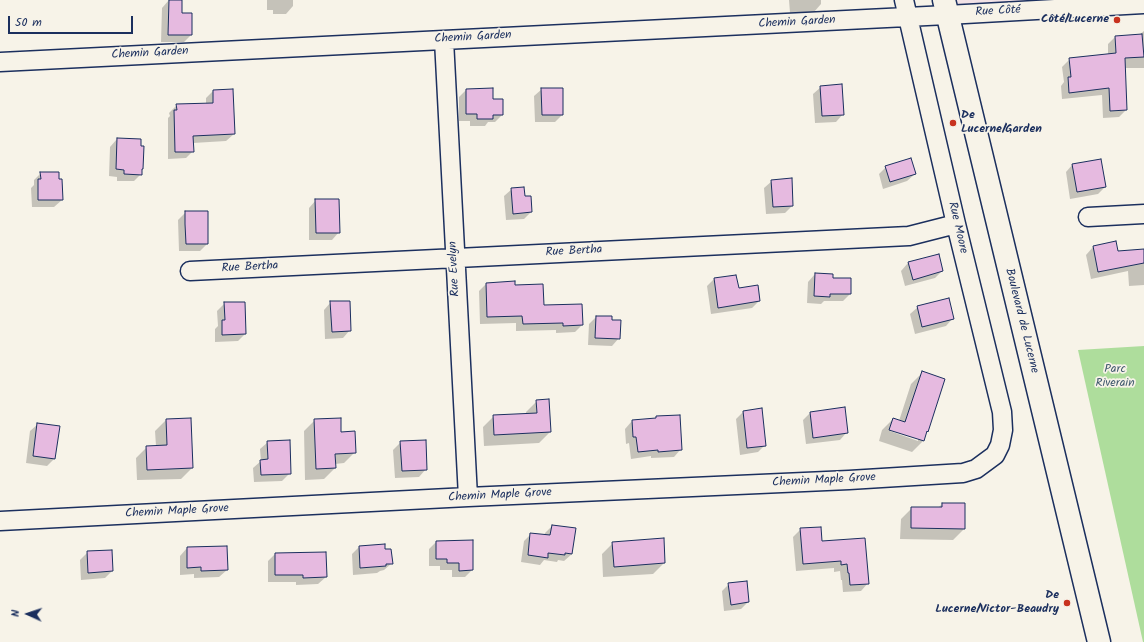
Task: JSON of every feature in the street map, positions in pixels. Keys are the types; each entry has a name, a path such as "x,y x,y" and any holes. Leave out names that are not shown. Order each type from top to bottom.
{"main road":[{"name":"Boulevard de Lucerne","path":"945,8 1099,642"}],"street":[{"name":"Rue Côté","path":"945,8 1144,4"},
{"name":"Chemin Garden","path":"0,62 444,40 906,9 945,8"},
{"name":"Rue Moore","path":"906,9 1002,412 1003,430 1000,445 995,455"},
{"name":"Rue Evelyn","path":"444,40 468,497"},
{"path":"1088,217 1144,214"},
{"name":"Rue Bertha","path":"190,271 909,236 956,224"},
{"name":"Chemin Maple Grove","path":"0,521 468,497 833,481 963,473 976,470 995,455"}],"shaded area":[{"path":"957,0 1037,0 1037,4 958,8"}],"green space":[{"name":"Parc Riverain","path":"1144,346 1144,642 1143,642 1078,350"}],"building":[{"path":"169,0 182,0 182,13 192,13 192,35 168,35"},
{"path":"1142,34 1144,57 1125,58 1127,110 1110,111 1109,88 1069,93 1068,77 1071,77 1069,58 1116,53 1115,36"},
{"path":"842,84 844,115 822,116 820,86"},
{"path":"493,88 493,99 503,99 503,115 493,115 493,119 477,119 477,114 466,114 466,89"},
{"path":"541,88 563,88 563,115 542,115"},
{"path":"233,89 235,134 193,136 194,152 175,152 174,110 177,110 176,104 213,103 213,90"},
{"path":"117,138 141,139 141,146 144,146 142,175 124,174 124,170 116,169"},
{"path":"911,158 916,174 890,182 885,166"},
{"path":"1101,159 1106,187 1077,192 1072,164"},
{"path":"40,172 59,172 59,179 62,179 63,200 38,200 38,179 41,179"},
{"path":"792,178 793,206 773,207 771,180"},
{"path":"524,187 525,196 531,196 532,212 513,214 511,188"},
{"path":"315,199 339,199 340,233 316,233"},
{"path":"185,211 208,211 208,244 186,244"},
{"path":"1116,241 1118,251 1144,249 1144,263 1098,272 1093,246"},
{"path":"939,254 943,271 913,280 908,262"},
{"path":"815,273 833,274 833,278 851,278 851,294 830,294 830,297 814,296"},
{"path":"736,275 739,288 758,285 760,301 718,308 714,278"},
{"path":"515,281 515,285 543,284 544,305 582,304 583,325 563,326 563,323 523,324 522,316 487,317 486,283"},
{"path":"949,298 954,319 922,327 917,306"},
{"path":"330,301 350,301 351,331 332,332"},
{"path":"224,302 245,302 246,334 222,335 222,320 225,320"},
{"path":"596,316 612,316 612,320 621,320 620,339 595,338"},
{"path":"922,371 945,379 924,441 889,430 893,418 905,422"},
{"path":"549,399 551,432 494,435 493,415 537,413 536,400"},
{"path":"845,407 848,433 813,438 810,412"},
{"path":"762,408 766,446 747,448 743,411"},
{"path":"680,415 682,450 638,452 636,437 633,437 632,420 656,418 656,416"},
{"path":"191,418 193,468 147,470 146,446 167,445 166,419"},
{"path":"341,418 341,432 355,431 356,453 335,454 336,468 316,469 314,419"},
{"path":"37,423 60,426 55,459 33,456"},
{"path":"290,440 291,474 261,475 260,460 268,459 267,441"},
{"path":"426,440 427,470 402,471 400,441"},
{"path":"942,503 965,503 965,529 911,528 911,507 942,507"},
{"path":"552,525 576,528 572,554 565,553 565,555 548,553 548,558 528,555 530,533 550,535"},
{"path":"821,527 822,541 865,538 869,584 850,585 847,564 841,565 841,561 803,564 800,528"},
{"path":"664,538 665,563 614,567 612,542"},
{"path":"473,540 473,570 459,571 459,563 447,563 447,559 436,559 436,541"},
{"path":"385,544 385,549 391,549 393,564 360,568 359,546"},
{"path":"227,546 228,570 201,571 201,567 187,568 187,547"},
{"path":"112,550 113,571 88,573 87,551"},
{"path":"326,552 327,577 303,578 303,575 275,575 275,553"},
{"path":"747,581 749,602 731,605 728,583"}],"place":[{"name":"Côté/Lucerne","path":"1117,20"},
{"name":"De Lucerne/Garden","path":"953,123"},
{"name":"De Lucerne/Victor-Beaudry","path":"1067,603"}]}
